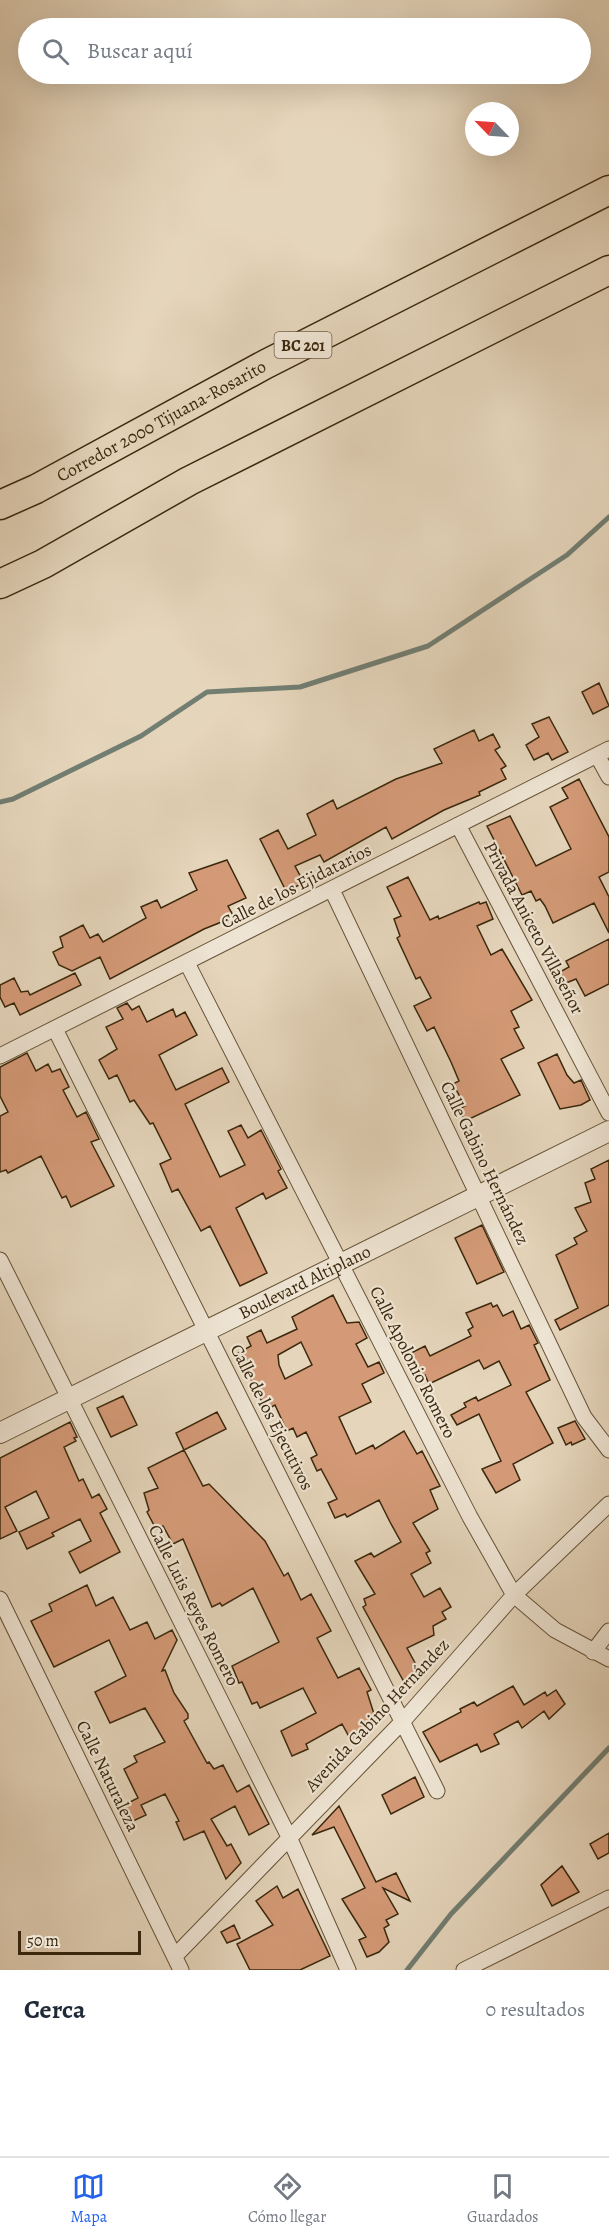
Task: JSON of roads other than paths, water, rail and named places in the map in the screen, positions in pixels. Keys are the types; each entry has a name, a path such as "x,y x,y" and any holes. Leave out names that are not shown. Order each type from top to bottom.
{"highway":[{"name":"Corredor 2000 Tijuana-Rosarito","path":"0,505 36,489 266,364 609,190"},
{"path":"0,584 43,564 189,481 609,270"}],"street":[{"path":"603,752 609,777"},
{"name":"Calle de los Ejidatarios","path":"0,1056 603,752"},
{"name":"Privada Aniceto Villaseñor","path":"458,825 609,1113"},
{"name":"Calle Gabino Hernández","path":"332,890 584,1417 609,1450"},
{"name":"Calle Apolonio Romero","path":"188,963 470,1517 514,1594 542,1620 593,1652 609,1659"},
{"name":"Calle de los Ejecutivos","path":"56,1029 437,1791"},
{"name":"Boulevard Altiplano","path":"0,1433 609,1131"},
{"name":"Calle Luis Reyes Romero","path":"0,1260 289,1837 348,1970"},
{"name":"Avenida Gabino Hernández","path":"178,1963 289,1837 403,1721 514,1594 609,1504"},
{"name":"Calle Naturaleza","path":"0,1599 178,1963"},
{"path":"593,1652 609,1631"},
{"path":"464,1970 609,1898"}],"waterway":[{"path":"0,802 13,799 141,736 207,692 300,687 428,646 567,555 609,517"},
{"path":"407,1970 451,1914 609,1748"}]}
